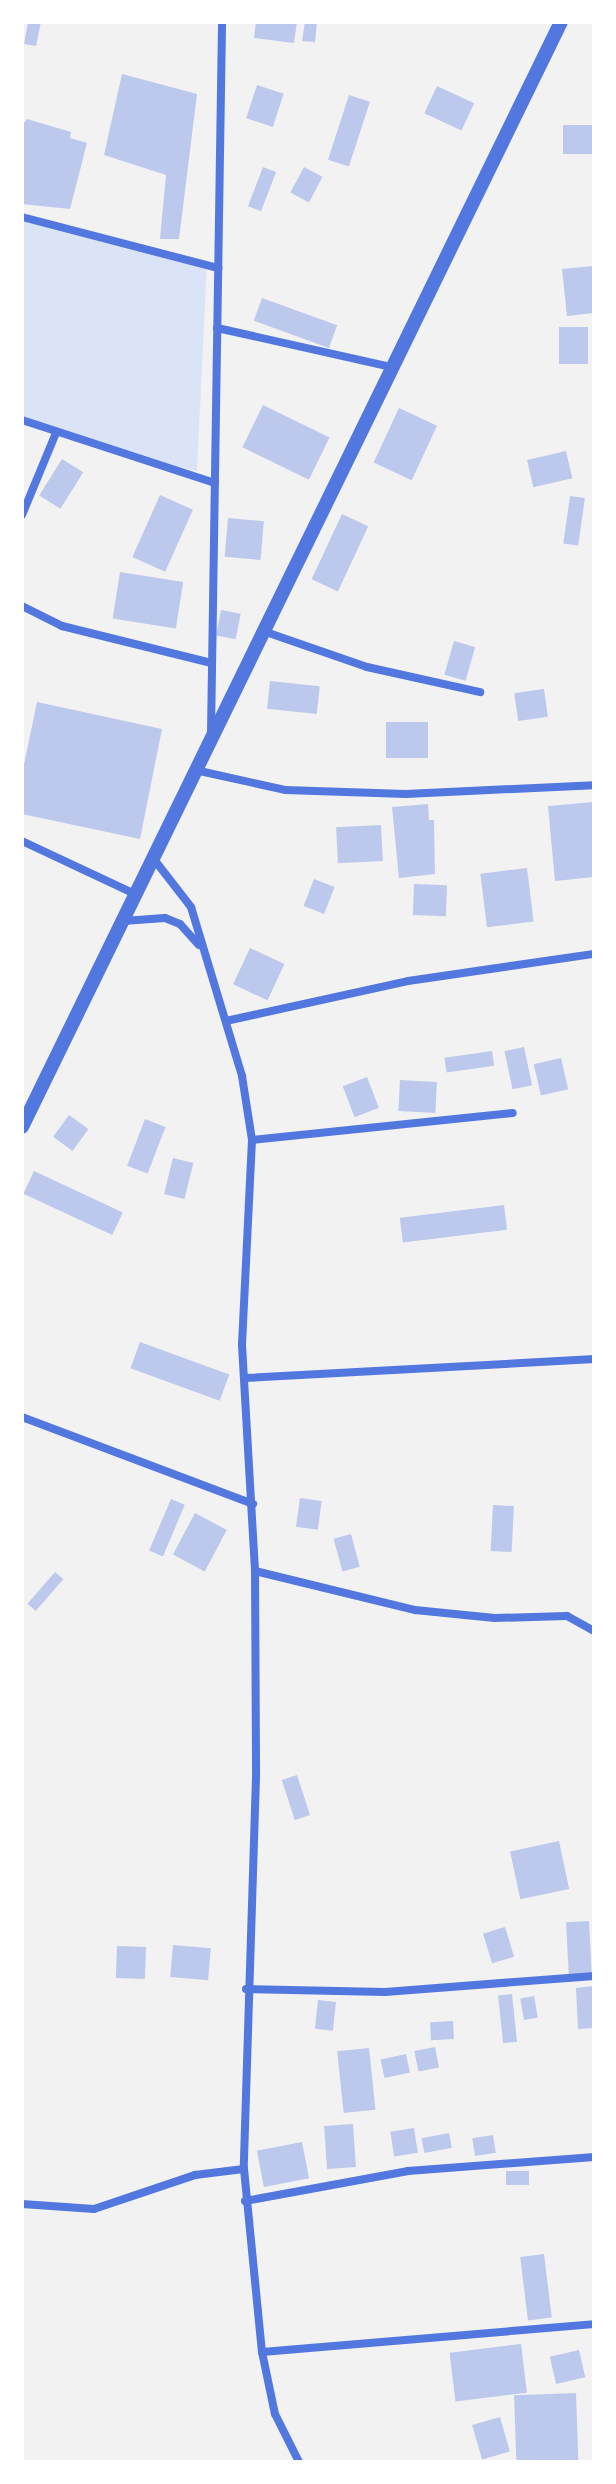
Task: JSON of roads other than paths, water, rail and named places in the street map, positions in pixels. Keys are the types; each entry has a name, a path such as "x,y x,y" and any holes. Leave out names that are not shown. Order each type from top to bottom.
{"street":[{"path":"211,738 222,22"},
{"path":"22,1127 561,22"},
{"path":"22,217 218,268"},
{"path":"217,328 392,367"},
{"path":"22,420 215,483"},
{"path":"22,515 56,433"},
{"path":"22,606 62,626 212,663"},
{"path":"263,631 367,667 480,692"},
{"path":"195,770 285,790 406,794 594,785"},
{"path":"22,841 135,894"},
{"path":"153,857 191,907 199,946 226,1021 252,1140 242,1311 253,1504 256,1777 246,1989 245,2201 262,2352 275,2414 299,2462"},
{"path":"122,921 165,918 180,924 199,946"},
{"path":"226,1021 408,981 594,954"},
{"path":"252,1140 513,1113"},
{"path":"245,1378 594,1359"},
{"path":"22,1417 253,1504"},
{"path":"255,1571 415,1610 495,1618 567,1616 594,1631"},
{"path":"246,1989 385,1992 594,1976"},
{"path":"245,2201 408,2171 594,2157"},
{"path":"22,2204 64,2211 94,2209 195,2175 244,2169"},
{"path":"262,2352 594,2324"}]}
